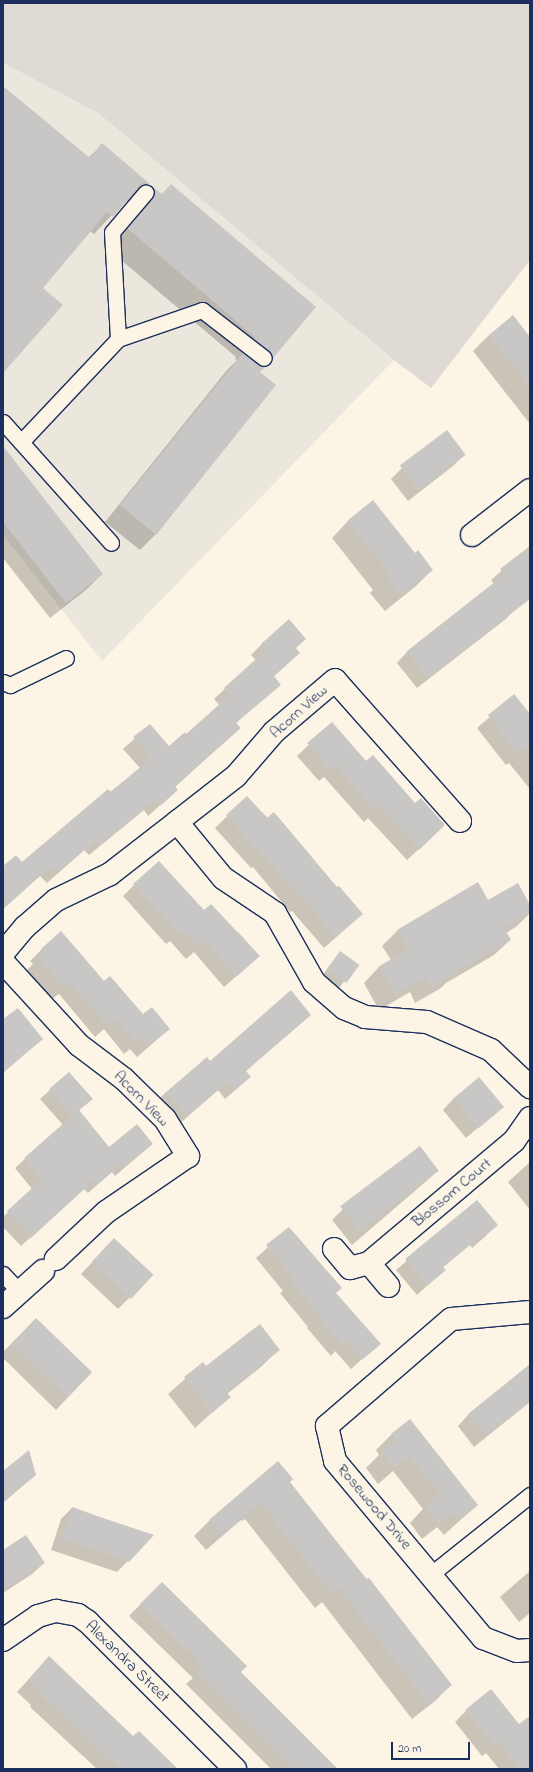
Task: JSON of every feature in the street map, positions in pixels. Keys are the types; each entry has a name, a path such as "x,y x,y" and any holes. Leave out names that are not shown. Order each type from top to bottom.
{"street":[{"path":"472,535 530,490"},
{"name":"Acorn View","path":"3,953 25,927 56,900 110,874 236,776 274,732 335,680 460,821"},
{"path":"177,822 223,878 275,913 314,982 344,1008 365,1017 427,1022 491,1050 530,1087"},
{"name":"Acorn View","path":"3,962 79,1045 124,1078 165,1119 188,1156 106,1212 20,1292"},
{"name":"Blossom Court","path":"334,1249 350,1268 369,1263 514,1141 530,1118"},
{"path":"369,1263 388,1286"},
{"path":"3,1307 20,1292"},
{"name":"Rosewood Drive","path":"530,1312 450,1319 327,1426 335,1461 483,1638 517,1651 530,1650"},
{"name":"Alexandra Street","path":"3,1640 38,1616 56,1611 78,1615 88,1622 235,1769"}],"lane":[{"path":"118,339 112,232 146,192"},
{"path":"21,442 118,339 202,310 264,358"},
{"path":"3,422 111,543"},
{"path":"3,682 10,685 66,658"},
{"path":"3,1274 20,1292"},
{"path":"430,1575 530,1495"}],"shaded area":[{"path":"3,3 530,3 530,260 431,388 394,360 98,113 3,63"},
{"path":"3,63 98,113 394,360 102,661 3,535"}],"building":[{"path":"3,86 90,158 102,143 150,184 143,183 139,186 113,217 107,212 43,288 63,305 3,373"},
{"path":"171,184 316,307 273,358 270,351 254,339 255,337 127,228 153,198 155,193 153,187 162,194"},
{"path":"513,315 530,337 530,387 489,335"},
{"path":"243,353 258,365 265,367 260,372 276,385 156,535 120,505"},
{"path":"447,430 466,455 419,490 400,466"},
{"path":"3,446 103,574 66,603 3,522"},
{"path":"373,500 415,553 418,550 433,570 401,595 386,576 389,573 347,521"},
{"path":"530,546 530,599 428,678 407,651 505,574 500,569"},
{"path":"289,619 306,639 296,648 300,653 274,676 281,685 236,723 241,728 175,786 178,790 160,806 155,800 100,845 96,840 58,873 51,866 3,909 3,866 16,855 22,862 108,789 111,792 151,758 133,737 150,724 169,746 185,732 186,734 230,695 224,688 266,650 261,644"},
{"path":"514,694 530,714 530,745 518,754 488,715"},
{"path":"332,722 366,761 373,755 415,803 421,798 445,825 419,850 380,807 376,811 336,766 331,771 307,743"},
{"path":"247,796 267,818 274,812 337,887 339,886 363,914 336,937 304,900 302,901 265,856 263,857 226,815"},
{"path":"159,861 204,910 211,904 260,956 236,977 206,941 198,948 182,930 178,933 133,884"},
{"path":"478,882 488,900 518,883 530,905 530,913 504,928 511,940 456,971 457,973 431,988 425,978 395,995 378,967 408,949 397,930"},
{"path":"61,931 104,981 110,976 143,1014 152,1007 170,1029 149,1046 142,1038 136,1043 116,1019 107,1026 70,983 64,988 38,958 44,952 41,949"},
{"path":"340,951 359,965 346,983 327,969"},
{"path":"291,990 311,1015 246,1071 251,1077 235,1090 228,1082 186,1117 165,1093 207,1057 210,1061"},
{"path":"18,1008 43,1039 3,1072 3,1019"},
{"path":"69,1072 93,1099 79,1110 109,1147 137,1124 153,1144 125,1167 122,1163 98,1184 94,1180 31,1238 7,1211 42,1179 24,1158 72,1116 49,1089"},
{"path":"479,1077 504,1107 479,1128 454,1098"},
{"path":"420,1146 439,1171 359,1231 340,1206"},
{"path":"477,1200 498,1225 483,1238 480,1236 443,1267 446,1270 427,1286 405,1259"},
{"path":"289,1227 342,1288 336,1293 381,1344 363,1359 347,1341 343,1345 317,1316 319,1315 291,1281 294,1279 266,1245"},
{"path":"114,1238 153,1275 131,1299 91,1262"},
{"path":"36,1318 92,1372 68,1397 12,1343"},
{"path":"260,1324 280,1350 226,1392 231,1397 212,1413 184,1377 203,1362 206,1366"},
{"path":"530,1364 530,1401 486,1436 468,1414"},
{"path":"410,1419 478,1505 460,1520 454,1512 439,1524 425,1506 440,1494 409,1456 394,1468 381,1451 396,1440 391,1434"},
{"path":"29,1450 36,1475 3,1502 3,1471"},
{"path":"278,1461 293,1479 290,1482 366,1579 369,1578 452,1685 428,1704 338,1587 331,1593 261,1504 258,1507 257,1505 222,1535 209,1520"},
{"path":"72,1507 154,1535 129,1562 61,1539"},
{"path":"26,1535 45,1563 3,1590 3,1550"},
{"path":"162,1582 247,1666 241,1672 338,1769 294,1769 197,1672 204,1666 140,1604"},
{"path":"49,1656 133,1736 139,1731 178,1769 120,1769 40,1695 42,1693 28,1680"},
{"path":"491,1689 519,1724 530,1716 530,1769 519,1769 498,1742 494,1745 465,1710"}]}
